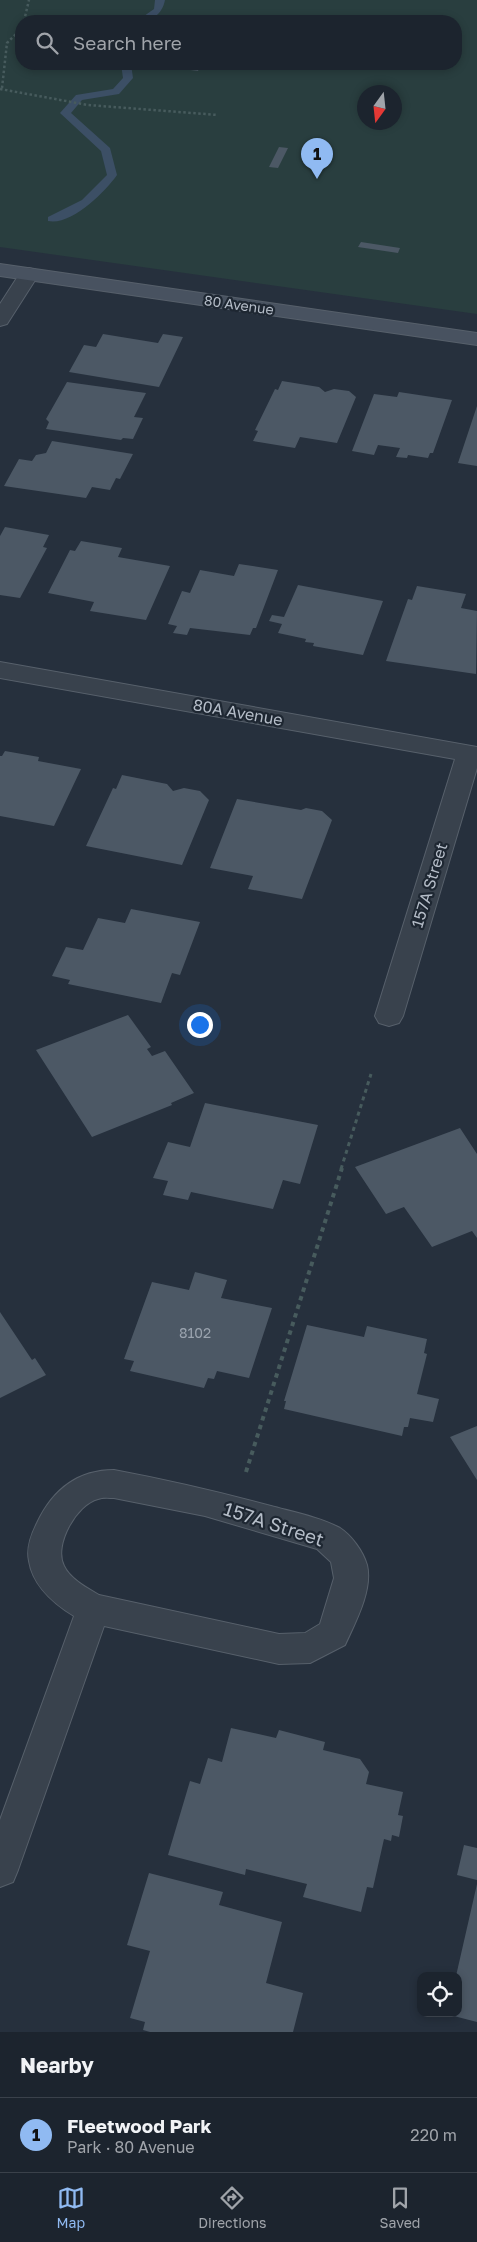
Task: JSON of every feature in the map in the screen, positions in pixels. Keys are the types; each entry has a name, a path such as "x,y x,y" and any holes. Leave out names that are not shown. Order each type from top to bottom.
{"street":[{"name":"80 Avenue","path":"0,270 477,340"},
{"path":"0,320 29,274"},
{"name":"80A Avenue","path":"0,670 473,754"},
{"name":"157A Street","path":"389,1016 473,754"},
{"name":"157A Street","path":"114,1484 205,1502 307,1530 329,1539 343,1552 350,1564 351,1578 345,1603 333,1634 310,1648 279,1649 93,1609 77,1601 60,1587 49,1572 44,1555 49,1532 61,1512 74,1496 92,1486 114,1484"},
{"path":"0,1870 93,1609"}],"path":[{"path":"25,15 29,0"},
{"path":"15,35 7,43 2,65 1,88 28,95 88,105 218,114"},
{"path":"244,1480 371,1074"}],"green space":[{"path":"0,0 477,0 477,314 0,247"}],"building":[{"path":"279,147 288,148 278,168 269,167"},
{"path":"361,242 400,248 398,253 358,247"},
{"path":"103,334 158,343 163,334 183,337 159,387 69,372 84,345 96,347"},
{"path":"282,381 319,387 325,392 334,389 349,391 356,397 337,443 300,437 295,448 253,441 258,431 255,430 275,389 278,390"},
{"path":"67,382 146,393 134,417 143,418 133,439 123,438 121,440 46,429 49,422 46,419"},
{"path":"399,392 452,400 433,453 430,453 428,458 408,455 407,458 396,457 400,448 378,445 374,455 352,451 374,394 397,397"},
{"path":"477,406 477,466 458,463"},
{"path":"52,441 133,454 120,479 116,478 110,490 92,487 86,498 4,486 19,459 32,461 36,455 46,453"},
{"path":"5,527 49,535 43,547 47,548 20,598 0,595 0,536"},
{"path":"81,541 122,548 118,557 170,566 146,620 90,611 94,602 48,593 70,550 75,551"},
{"path":"239,564 278,570 256,628 253,628 250,635 190,628 187,635 173,633 177,626 168,624 182,591 190,593 200,570 234,576"},
{"path":"298,585 383,601 363,655 313,646 314,643 305,642 306,639 278,633 282,624 269,621 272,615 284,617"},
{"path":"417,586 466,594 461,608 477,611 476,674 386,661 408,599 412,600"},
{"path":"5,751 39,757 38,761 81,769 54,826 0,816 0,756"},
{"path":"122,775 167,784 173,791 184,788 200,791 209,800 182,865 86,846 113,788 116,789"},
{"path":"237,799 301,810 306,808 322,811 332,820 302,899 248,889 253,876 210,868"},
{"path":"131,909 200,922 180,975 172,973 161,1003 68,984 70,980 52,976 66,947 83,950 98,918 125,923"},
{"path":"128,1015 151,1047 147,1049 152,1056 165,1051 194,1093 171,1103 172,1105 92,1137 36,1050"},
{"path":"205,1103 318,1125 300,1184 283,1180 273,1209 191,1192 188,1200 163,1195 168,1181 153,1178 168,1142 190,1147"},
{"path":"460,1128 477,1154 477,1238 472,1231 432,1247 404,1207 386,1214 355,1167"},
{"path":"195,1272 227,1280 221,1298 272,1308 249,1378 217,1371 214,1379 208,1378 204,1388 130,1371 134,1361 124,1359 152,1282 189,1290"},
{"path":"0,1312 32,1360 35,1358 46,1375 0,1398"},
{"path":"307,1325 364,1337 367,1326 427,1339 424,1353 427,1354 417,1394 439,1399 433,1422 410,1418 408,1427 404,1427 402,1436 284,1409 286,1401 284,1401"},
{"path":"477,1426 477,1480 450,1437"},
{"path":"231,1728 276,1738 279,1730 325,1742 323,1750 360,1759 369,1772 366,1784 403,1792 398,1815 403,1816 399,1837 392,1835 391,1841 384,1839 373,1888 367,1887 361,1912 303,1897 307,1884 246,1869 245,1875 168,1855 190,1781 200,1784 208,1758 222,1762"},
{"path":"464,1845 477,1848 477,1880 457,1875"},
{"path":"149,1873 223,1892 219,1905 282,1922 266,1983 303,1993 293,2032 150,2032 143,2030 145,2022 130,2018 150,1951 127,1945"},
{"path":"477,1884 477,2022 458,2017 462,2017 462,1972 457,1972"}],"waterway":[{"path":"151,15 158,10 160,0"},
{"path":"52,219 71,212 86,202 112,175 106,150 65,113 79,97 116,92 128,78 127,70"}],"place":[{"name":"Fleetwood Park","path":"317,179"}]}
